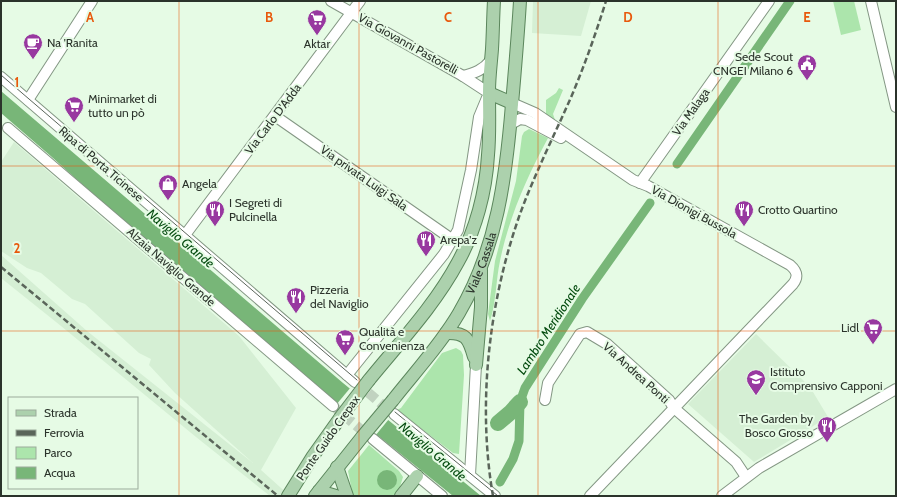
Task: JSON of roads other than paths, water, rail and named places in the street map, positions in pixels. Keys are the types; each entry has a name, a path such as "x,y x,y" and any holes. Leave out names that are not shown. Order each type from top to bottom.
{"main road":[{"name":"Viale Cassala","path":"369,380 435,298 459,260 470,236 485,184 488,155 489,93 494,1"},
{"name":"Viale Cassala","path":"393,400 446,333 462,309 481,268 500,203 505,176 511,124 520,1"},
{"path":"489,93 512,103"},
{"path":"476,365 481,306 481,268"},
{"path":"446,333 459,333 469,341 476,365"},
{"name":"Ponte Guido Crepax","path":"288,496 317,450 369,380"},
{"name":"Ponte Guido Crepax","path":"317,493 393,400"},
{"path":"337,467 347,496"},
{"path":"401,496 418,476"},
{"path":"317,493 336,496"}],"street":[{"path":"28,100 92,1"},
{"name":"Via Giovanni Pastorelli","path":"331,1 463,76 489,93"},
{"name":"Via Carlo D'Adda","path":"185,235 360,1"},
{"name":"Via Malaga","path":"640,183 769,1"},
{"path":"871,1 896,107"},
{"name":"Via Giovanni Pastorelli","path":"463,76 476,73 487,66 491,60"},
{"name":"Ripa di Porta Ticinese","path":"1,77 355,382"},
{"name":"Viale Cassala","path":"347,375 444,254 453,240 458,230 462,213 471,170 479,117 489,93"},
{"name":"Via Dionigi Bussola","path":"512,103 535,113 633,180 790,266 797,274"},
{"name":"Via privata Luigi Sala","path":"275,116 453,240"},
{"name":"Via Dionigi Bussola","path":"511,124 520,119 527,120 562,138 591,150"},
{"name":"Alzaia Naviglio Grande","path":"8,128 333,406"},
{"name":"Via Andrea Ponti","path":"590,496 793,284 796,280 797,274"},
{"name":"Via Andrea Ponti","path":"545,400 548,383 580,334 587,332 607,344 669,400 674,408"},
{"path":"470,475 476,365"},
{"path":"722,496 759,468 896,389"},
{"path":"674,408 736,462 746,477"},
{"path":"394,414 495,496"},
{"path":"373,439 442,496"}],"water":[{"path":"1,91 343,383 481,496 453,496 289,364 197,283 146,242 1,113"},
{"path":"387,470 394,473 397,480 394,487 387,490 380,487 377,480 380,473"}],"waterway":[{"name":"Lambro Meridionale","path":"677,164 790,1"},
{"name":"Lambro Meridionale","path":"500,482 513,459 519,441 520,402 525,388 582,299 650,203"},
{"path":"498,423 520,402"}],"tunnel":[{"path":"357,383 392,413"},
{"path":"333,406 371,438"}],"tram line":[{"path":"1,75 357,380"},
{"path":"395,412 498,496"}],"railway":[{"path":"493,496 488,461 486,389 489,353 500,282 509,247 520,214 577,83 606,1"},
{"path":"1,267 278,496"}],"place":[{"name":"Aktar","path":"317,36"},
{"name":"Na 'Ranita","path":"33,60"},
{"name":"Sede Scout CNGEI Milano 6","path":"807,81"},
{"name":"Minimarket di tutto un pò","path":"74,123"},
{"name":"Angela","path":"168,201"},
{"name":"I Segreti di Pulcinella","path":"215,227"},
{"name":"Crotto Quartino","path":"744,227"},
{"name":"Arepa'z","path":"426,257"},
{"name":"Pizzeria del Naviglio","path":"296,314"},
{"name":"Lidl","path":"873,345"},
{"name":"Qualità e Convenienza","path":"345,356"},
{"name":"Istituto Comprensivo Capponi","path":"756,396"},
{"name":"The Garden by Bosco Grosso","path":"827,443"}],"water label":[{"name":"Naviglio Grande","path":"181,238"},
{"name":"Naviglio Grande","path":"433,451"}]}
